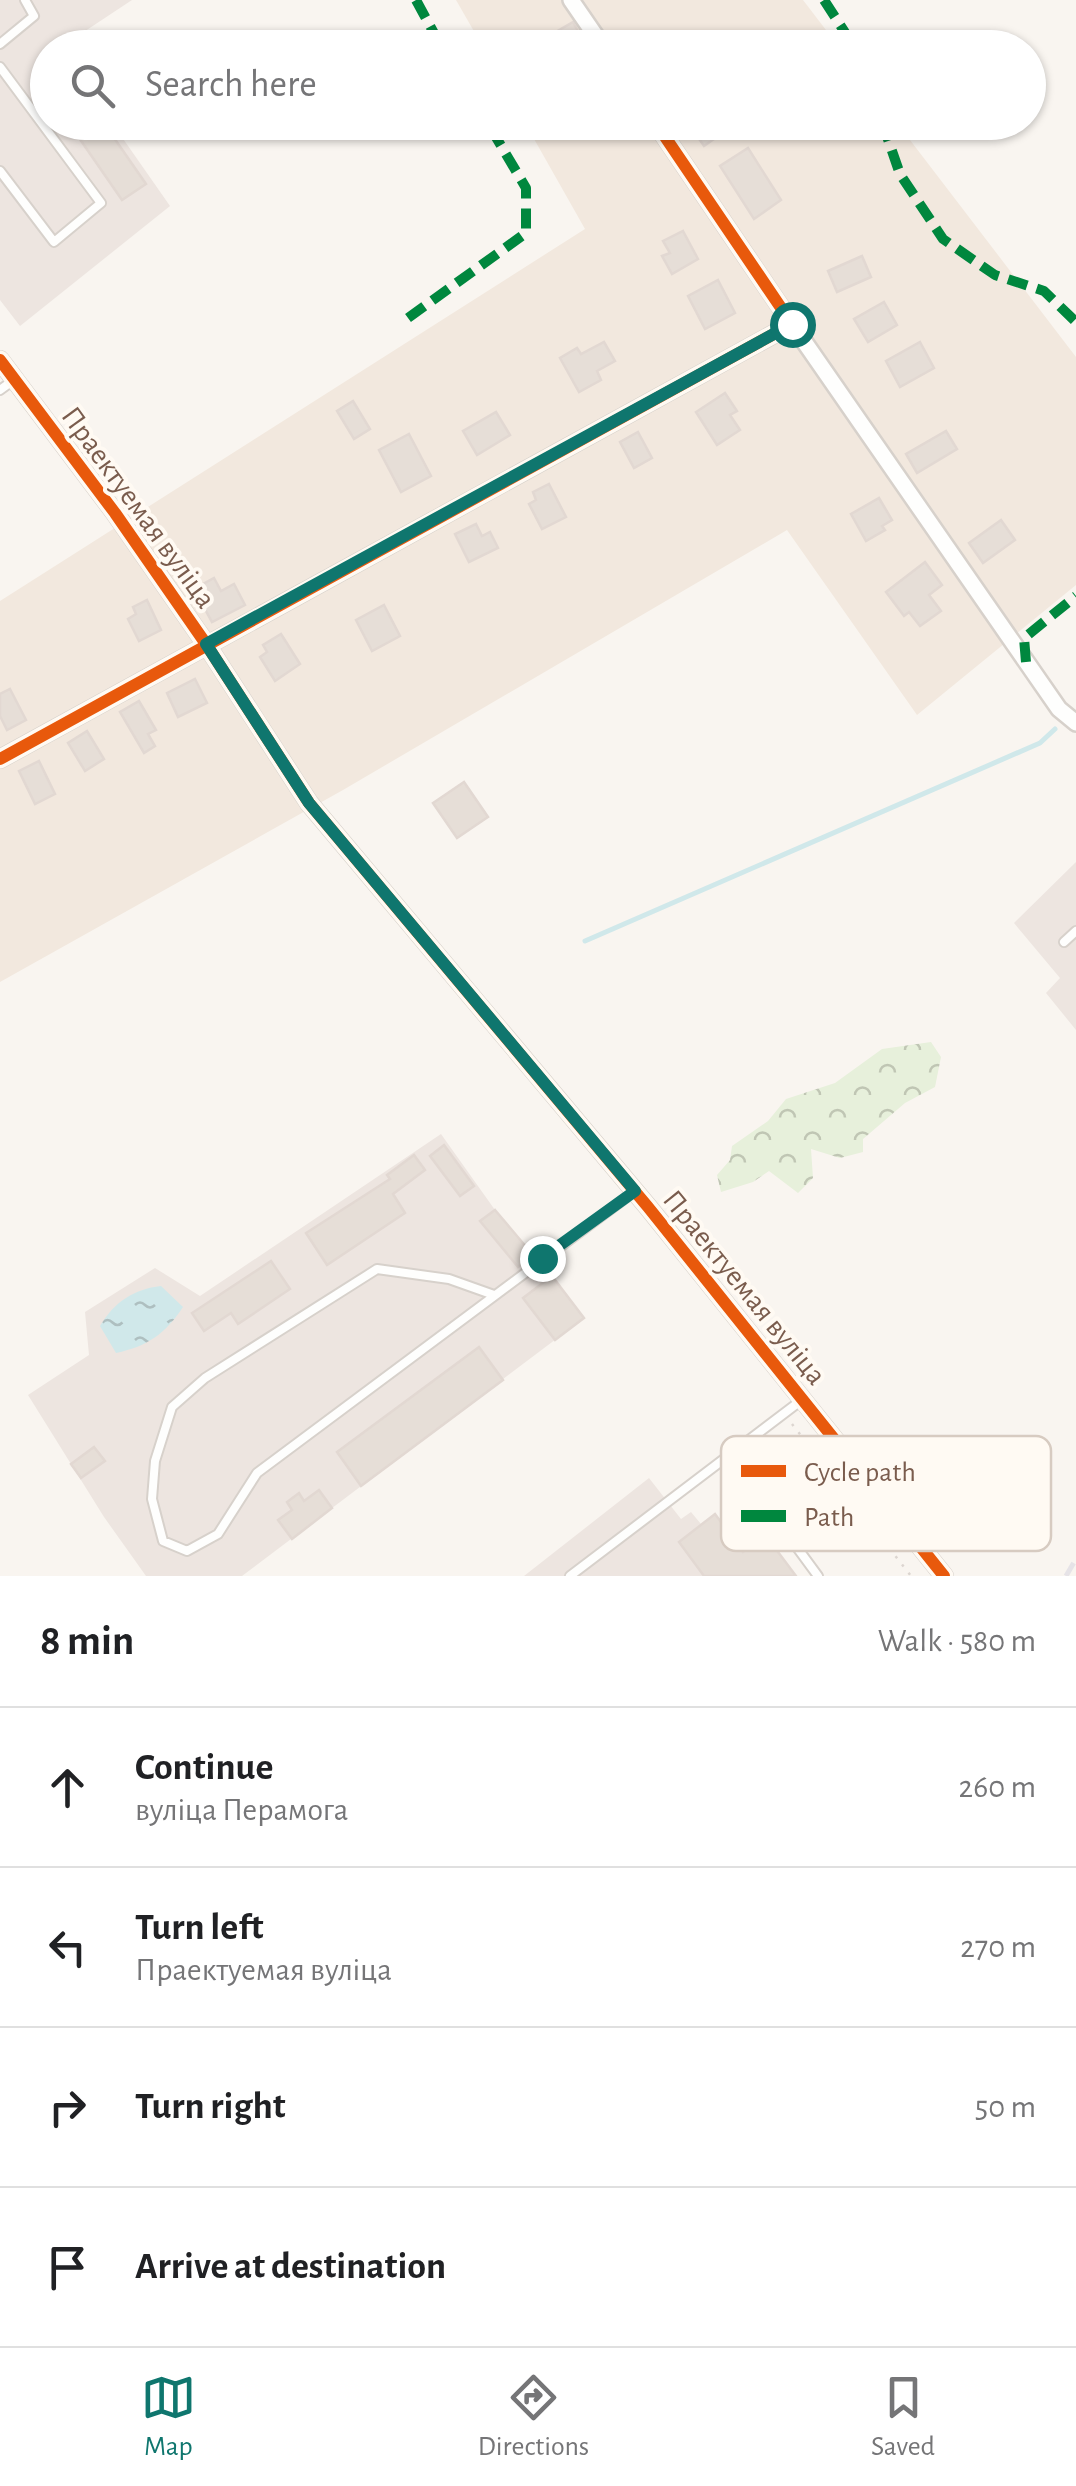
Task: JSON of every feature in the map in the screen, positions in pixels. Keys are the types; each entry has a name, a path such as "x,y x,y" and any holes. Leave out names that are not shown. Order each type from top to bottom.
{"street":[{"path":"572,0 592,30"},
{"path":"667,140 1058,709 1076,723"},
{"path":"0,759 792,324"},
{"name":"Праектуемая вуліца","path":"0,360 115,513 309,803 635,1191 833,1436"},
{"name":"Праектуемая вуліца","path":"924,1551 944,1576"}],"lane":[{"path":"0,44 34,16 25,0"},
{"path":"0,68 30,109"},
{"path":"0,171 54,242 100,204 53,140"},
{"path":"0,390 14,379"},
{"path":"1064,942 1076,930"},
{"path":"494,1295 449,1279 377,1269 205,1378 172,1406 156,1461 152,1499 163,1541 187,1551 218,1534 258,1472 635,1191"},
{"path":"753,1436 804,1399"},
{"path":"570,1576 721,1460"},
{"path":"799,1551 818,1576"}],"path":[{"path":"784,1413 802,1436"},
{"path":"892,1551 912,1576"}],"shaded area":[{"path":"0,0 132,0 87,30 30,30 30,140 124,140 170,206 20,326 0,300"},
{"path":"456,0 803,0 826,30 473,30"},
{"path":"535,140 910,140 1076,357 1076,585 917,715 787,530 343,790 0,982 0,601 585,229"},
{"path":"1076,862 1076,1030 1046,993 1060,978 1014,923"},
{"path":"441,1134 495,1210 584,1318 242,1576 146,1576 28,1395 89,1355 85,1312 155,1268 200,1296"},
{"path":"649,1478 681,1519 691,1512 701,1524 715,1514 721,1522 721,1551 777,1551 796,1576 524,1576"}],"green space":[{"path":"931,1042 941,1057 935,1087 905,1103 863,1139 863,1152 840,1158 811,1149 813,1178 798,1193 769,1171 753,1182 721,1192 717,1175 730,1160 732,1146 768,1121 786,1099 835,1083 882,1049"}],"water":[{"path":"161,1286 183,1307 155,1338 116,1353 100,1326 126,1298"}],"building":[{"path":"573,22 577,30 559,30"},
{"path":"80,140 115,140 146,184 122,200"},
{"path":"748,148 781,200 754,219 720,166"},
{"path":"683,231 698,259 672,274 662,256 670,253 663,241"},
{"path":"862,256 871,277 837,292 828,271"},
{"path":"718,280 735,313 705,329 688,296"},
{"path":"884,302 897,325 868,342 854,319"},
{"path":"604,342 615,361 597,371 601,380 579,392 560,358 577,348 581,354"},
{"path":"920,342 934,368 900,387 886,361"},
{"path":"725,393 737,411 730,415 740,430 717,445 696,412"},
{"path":"353,401 370,429 354,439 337,411"},
{"path":"496,412 510,435 477,455 463,431"},
{"path":"946,431 957,449 917,473 906,454"},
{"path":"638,432 652,458 634,468 620,442"},
{"path":"409,434 431,476 401,492 379,450"},
{"path":"549,484 566,517 542,529 529,504 536,500 533,492"},
{"path":"879,498 892,520 882,526 885,530 866,541 851,514"},
{"path":"1001,520 1015,540 983,563 969,543"},
{"path":"476,524 482,536 490,532 498,548 469,562 455,534"},
{"path":"925,562 942,585 929,595 941,611 920,626 909,612 904,616 886,592"},
{"path":"214,578 221,591 234,584 245,605 212,622 194,589"},
{"path":"147,600 161,630 139,641 128,619 136,614 133,607"},
{"path":"384,605 400,636 372,651 356,620"},
{"path":"281,634 300,664 275,681 260,657 267,652 263,645"},
{"path":"195,679 207,703 178,717 167,693"},
{"path":"10,689 26,720 7,730 0,716 0,694"},
{"path":"139,701 156,730 148,734 155,746 144,753 120,712"},
{"path":"87,731 104,759 85,771 68,743"},
{"path":"39,761 55,794 35,804 19,771"},
{"path":"464,782 488,817 457,838 433,803"},
{"path":"444,1145 474,1186 460,1196 430,1156"},
{"path":"414,1155 425,1170 393,1194 405,1213 327,1265 306,1233 390,1179 387,1175"},
{"path":"495,1210 533,1255 518,1267 480,1221"},
{"path":"271,1261 290,1289 238,1324 231,1313 204,1331 192,1313"},
{"path":"552,1276 584,1318 555,1340 523,1298"},
{"path":"479,1347 503,1380 361,1486 337,1452"},
{"path":"94,1447 105,1461 81,1478 71,1464"},
{"path":"319,1490 332,1508 292,1539 278,1520 292,1510 287,1502 299,1493 304,1501"},
{"path":"715,1514 721,1522 721,1551 777,1551 796,1576 704,1576 679,1542"}],"waterway":[{"path":"585,941 1040,743 1055,729"}],"railway":[{"path":"1066,1576 1076,1559"}],"marked path":[{"path":"416,0 432,30"},
{"path":"824,0 843,30"},
{"path":"408,318 526,233 526,188 498,140"},
{"path":"888,140 900,174 943,239 995,275 1044,291 1076,322"},
{"path":"1026,662 1024,638 1076,596"}],"cycle path":[{"path":"0,759 792,324 667,140"},
{"path":"0,360 115,513 309,803 648,1207 832,1436"},
{"path":"924,1551 944,1576"}],"route":[{"path":"542,1258 635,1191 309,803 206,644 792,324"}]}
